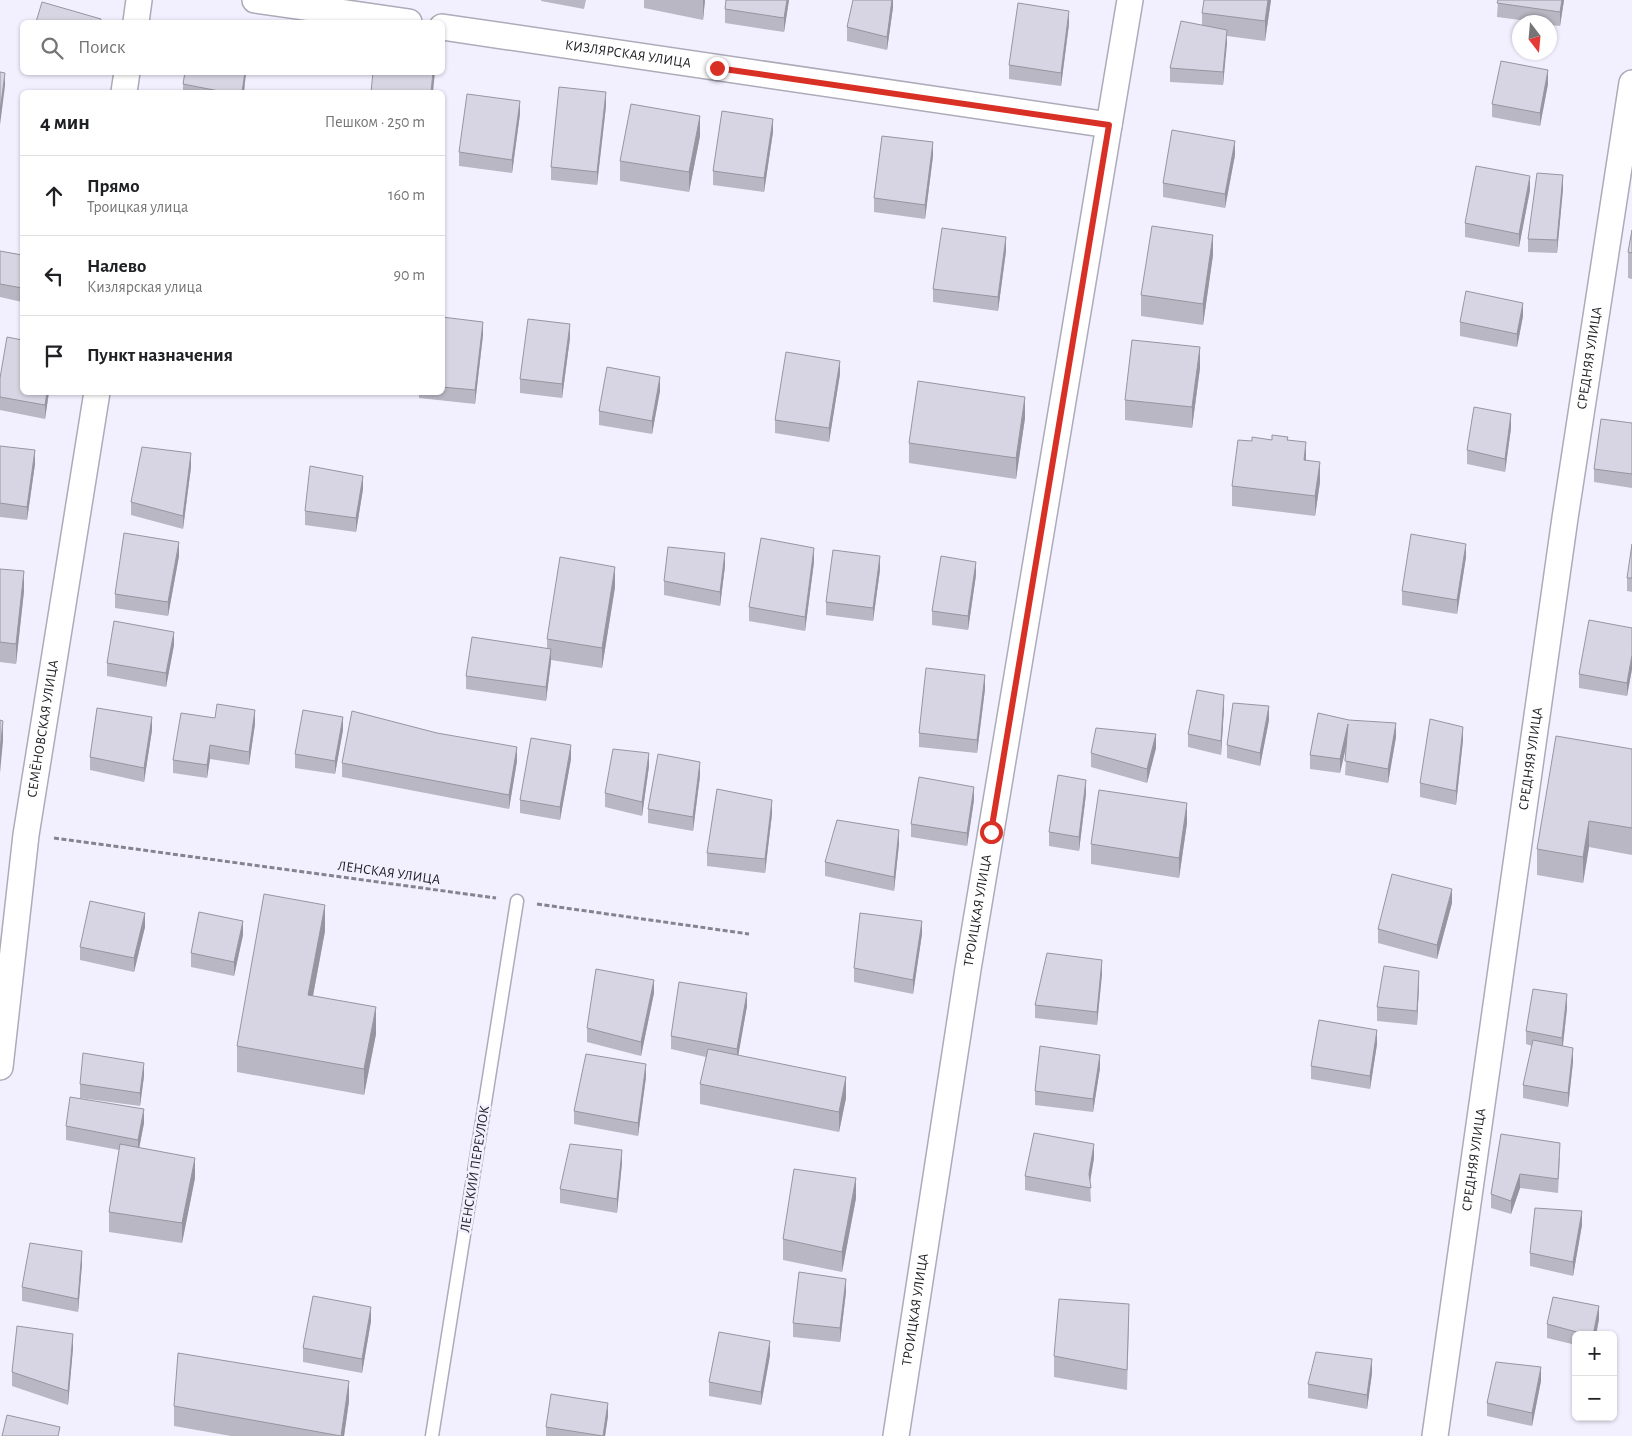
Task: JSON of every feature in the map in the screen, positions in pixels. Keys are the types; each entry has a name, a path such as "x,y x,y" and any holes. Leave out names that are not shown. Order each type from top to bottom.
{"street":[{"path":"136,20 140,0"},
{"path":"255,0 395,20"},
{"name":"ТРОИЦКАЯ УЛИЦА","path":"896,1436 968,969 1130,0"},
{"name":"КИЗЛЯРСКАЯ УЛИЦА","path":"445,27 1109,125"},
{"path":"124,90 127,75"},
{"name":"СРЕДНЯЯ УЛИЦА","path":"1435,1436 1565,518 1632,83"},
{"name":"СЕМЁНОВСКАЯ УЛИЦА","path":"0,1067 26,835 97,395"}],"lane":[{"name":"ЛЕНСКИЙ ПЕРЕУЛОК","path":"432,1436 517,901"}],"path":[{"name":"ЛЕНСКАЯ УЛИЦА","path":"26,835 749,934"}],"building":[{"path":"726,0 787,0 784,18 725,9"},
{"path":"853,0 892,0 887,37 847,27"},
{"path":"1204,0 1268,0 1265,21 1202,13"},
{"path":"1498,0 1562,0 1560,12 1497,3"},
{"path":"42,2 101,19 101,20 37,20"},
{"path":"1018,3 1069,11 1061,73 1009,65"},
{"path":"1181,21 1227,30 1223,72 1170,68"},
{"path":"1501,61 1548,70 1540,113 1492,104"},
{"path":"0,72 5,73 0,111"},
{"path":"184,75 245,75 242,90 214,90 183,84"},
{"path":"373,75 433,75 431,90 371,90"},
{"path":"559,87 606,92 597,172 551,167"},
{"path":"467,94 520,101 512,160 459,152"},
{"path":"631,104 700,116 689,172 620,161"},
{"path":"722,111 773,119 764,178 713,171"},
{"path":"1172,130 1235,141 1225,194 1163,183"},
{"path":"882,136 933,142 925,205 874,198"},
{"path":"1476,166 1530,176 1519,234 1465,223"},
{"path":"1537,173 1563,175 1557,240 1528,239"},
{"path":"1152,226 1213,235 1203,304 1141,295"},
{"path":"942,228 1006,237 998,297 933,289"},
{"path":"1632,230 1632,253 1628,252"},
{"path":"0,251 20,255 20,288 0,284"},
{"path":"1466,291 1523,303 1517,334 1460,322"},
{"path":"445,317 483,322 475,390 445,387"},
{"path":"528,319 570,324 562,384 520,379"},
{"path":"7,337 20,340 20,395 47,395 45,405 0,397 0,378"},
{"path":"1132,340 1200,347 1192,407 1125,400"},
{"path":"786,352 840,361 829,428 775,420"},
{"path":"607,367 660,377 652,421 599,411"},
{"path":"918,381 1025,397 1016,458 909,443"},
{"path":"1474,407 1511,414 1505,459 1467,450"},
{"path":"1601,419 1632,423 1632,474 1594,469"},
{"path":"1272,435 1288,437 1287,440 1306,442 1304,460 1320,462 1315,496 1232,486 1238,440 1252,441 1252,437 1272,440"},
{"path":"0,446 35,450 27,507 0,503"},
{"path":"142,447 191,453 183,516 131,502"},
{"path":"310,466 363,476 356,518 305,511"},
{"path":"124,533 179,542 168,602 115,594"},
{"path":"1411,534 1466,544 1457,600 1402,591"},
{"path":"761,538 814,548 805,617 749,607"},
{"path":"1632,544 1632,578 1627,578"},
{"path":"668,547 725,553 720,592 664,581"},
{"path":"833,550 880,556 873,608 826,602"},
{"path":"941,556 976,562 968,616 932,611"},
{"path":"560,557 615,567 602,648 547,639"},
{"path":"0,569 24,571 16,644 0,642"},
{"path":"1589,620 1632,628 1632,655 1627,683 1579,674"},
{"path":"114,621 174,632 166,673 107,663"},
{"path":"472,637 551,649 546,687 466,676"},
{"path":"926,668 985,675 977,740 919,733"},
{"path":"1197,690 1224,695 1221,741 1188,734"},
{"path":"1233,703 1269,706 1260,753 1227,745"},
{"path":"217,704 255,710 249,752 210,745 207,765 173,760 181,713 215,718"},
{"path":"97,708 152,717 144,768 90,757"},
{"path":"303,710 343,717 335,761 295,754"},
{"path":"352,711 437,733 517,747 509,795 342,763"},
{"path":"1318,713 1349,720 1396,723 1388,769 1345,761 1348,724 1340,759 1310,755"},
{"path":"1430,719 1463,727 1456,791 1420,783"},
{"path":"0,720 3,721 0,752"},
{"path":"1096,728 1156,734 1147,769 1091,753"},
{"path":"1556,736 1632,749 1632,828 1589,821 1583,857 1537,849"},
{"path":"531,738 571,745 560,807 520,800"},
{"path":"613,749 649,753 642,802 605,793"},
{"path":"658,754 700,762 693,817 648,809"},
{"path":"1058,775 1086,780 1079,837 1049,832"},
{"path":"919,777 974,787 967,833 911,824"},
{"path":"717,789 772,800 765,859 707,853"},
{"path":"1099,790 1187,803 1179,858 1091,844"},
{"path":"837,820 899,830 894,877 825,862"},
{"path":"1392,874 1452,889 1437,945 1378,929"},
{"path":"264,894 325,905 308,995 376,1007 364,1069 237,1046"},
{"path":"90,901 145,913 134,958 80,947"},
{"path":"199,912 243,921 234,962 191,953"},
{"path":"860,913 922,921 913,980 854,968"},
{"path":"1047,953 1102,960 1097,1012 1035,1005"},
{"path":"1384,966 1419,971 1417,1011 1377,1007"},
{"path":"596,969 654,980 641,1042 587,1028"},
{"path":"679,982 747,993 737,1049 671,1036"},
{"path":"1533,989 1567,994 1562,1038 1526,1031"},
{"path":"1319,1020 1377,1030 1370,1076 1311,1066"},
{"path":"1533,1040 1573,1048 1568,1093 1523,1085"},
{"path":"1040,1046 1100,1055 1093,1099 1035,1091"},
{"path":"708,1049 846,1077 839,1112 700,1084"},
{"path":"83,1053 144,1063 140,1093 80,1084"},
{"path":"586,1054 646,1064 638,1123 574,1111"},
{"path":"70,1097 144,1109 138,1140 66,1126"},
{"path":"1034,1133 1094,1144 1089,1174 1091,1188 1025,1176"},
{"path":"1501,1134 1560,1143 1558,1179 1520,1174 1511,1201 1491,1194"},
{"path":"120,1144 195,1158 182,1223 109,1212"},
{"path":"570,1144 622,1150 617,1199 560,1189"},
{"path":"794,1169 856,1178 842,1252 783,1239"},
{"path":"1535,1208 1582,1211 1573,1262 1530,1253"},
{"path":"30,1243 82,1251 78,1299 22,1287"},
{"path":"799,1272 846,1279 840,1328 793,1323"},
{"path":"313,1296 371,1307 362,1359 303,1348"},
{"path":"1553,1297 1599,1306 1594,1331 1573,1331 1547,1324"},
{"path":"1059,1299 1129,1304 1127,1370 1054,1356"},
{"path":"17,1326 73,1334 68,1391 12,1372"},
{"path":"719,1332 770,1341 761,1392 709,1382"},
{"path":"1316,1352 1372,1359 1367,1395 1308,1384"},
{"path":"178,1353 349,1381 341,1436 174,1406"},
{"path":"1496,1362 1541,1367 1532,1413 1487,1403"},
{"path":"551,1394 608,1403 603,1436 546,1427"},
{"path":"7,1415 60,1427 58,1436 2,1436"}],"route":[{"path":"717,68 1109,125 991,832"}]}
